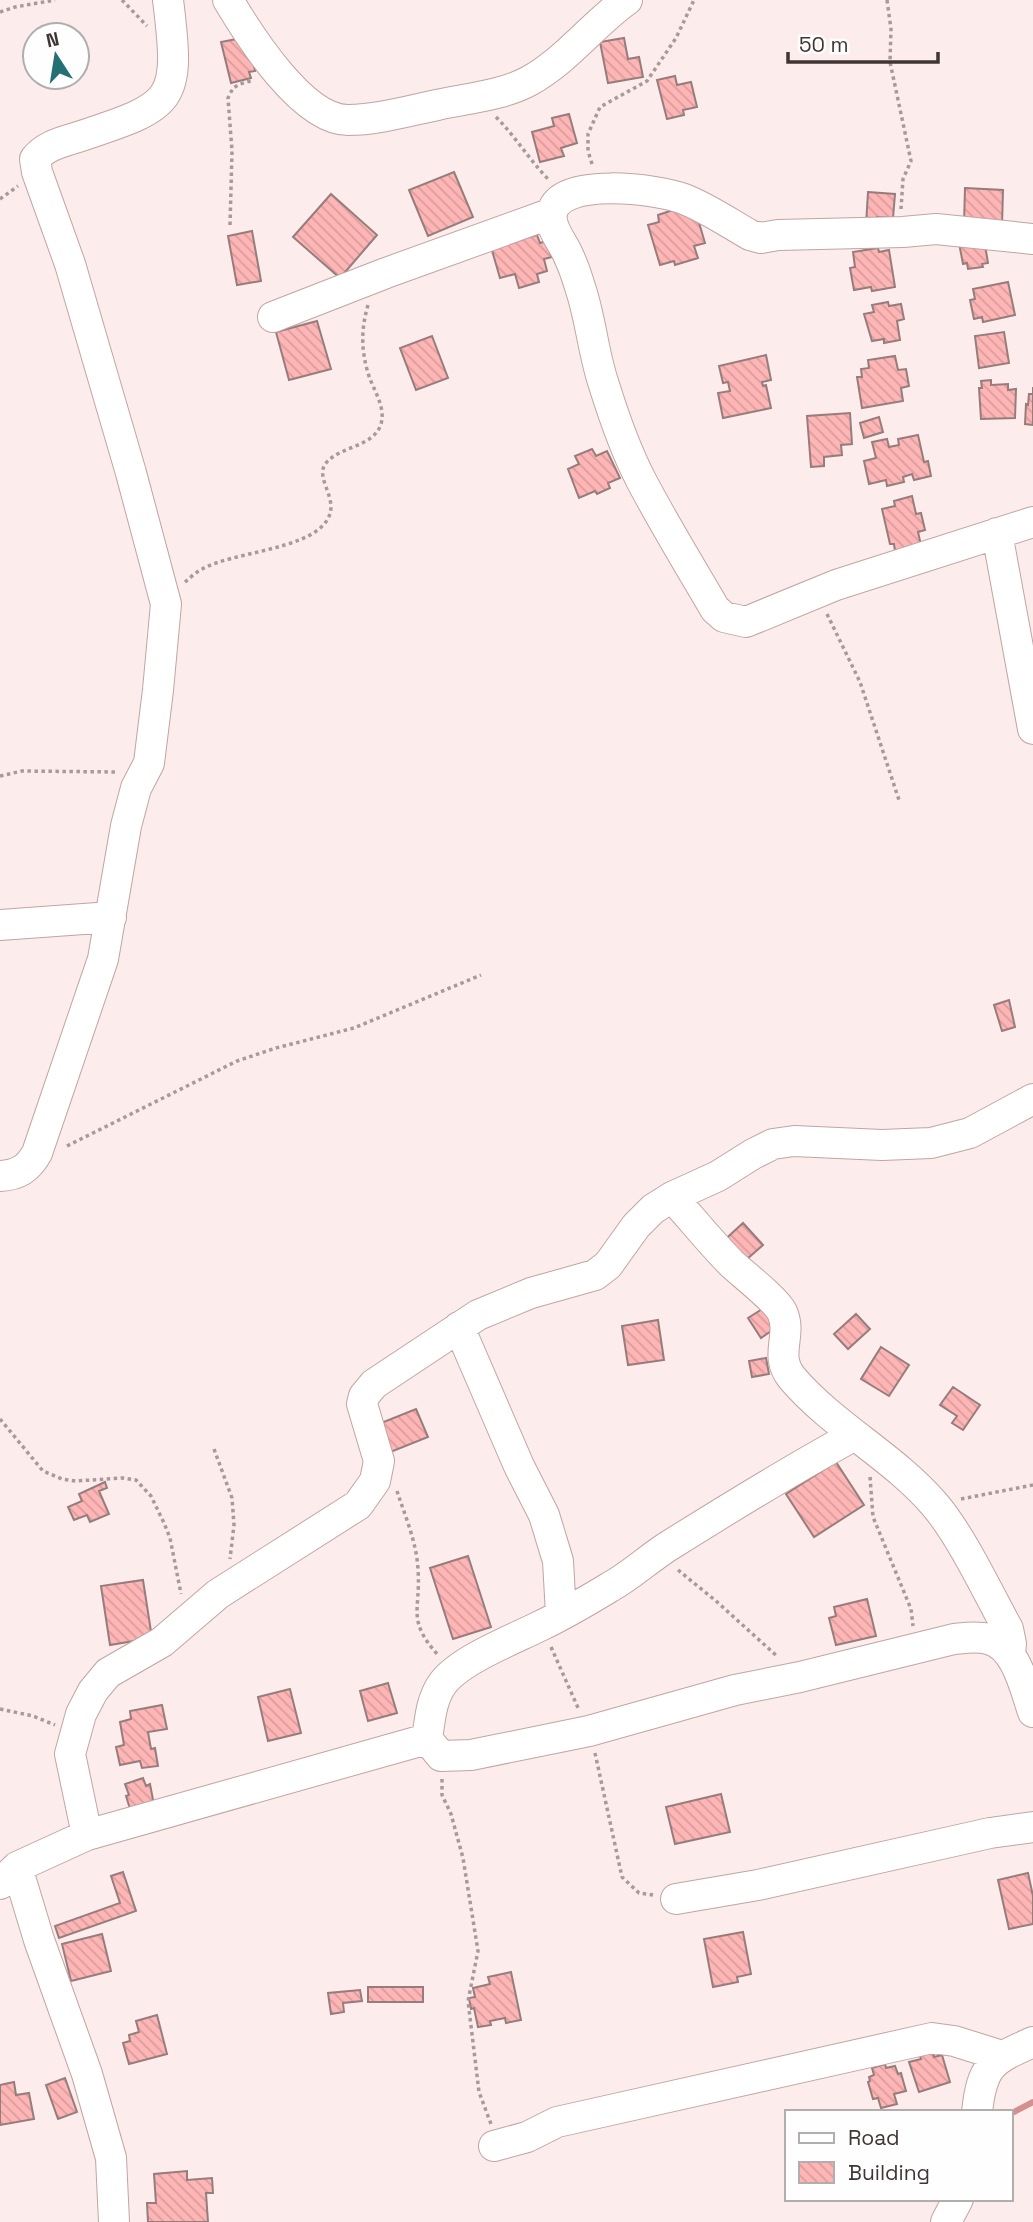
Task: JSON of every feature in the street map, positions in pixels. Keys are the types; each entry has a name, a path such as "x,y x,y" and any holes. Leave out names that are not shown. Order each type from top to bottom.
{"street":[{"path":"0,1176 16,1175 31,1164 37,1153 103,959 126,827 136,788 149,763 166,604 70,264 37,172 35,159 48,147 121,123 153,109 167,94 173,76 174,53 168,0"},
{"path":"228,0 251,39 280,75 311,106 326,116 346,120 399,113 493,94 528,82 627,0"},
{"path":"273,317 600,188 658,192 685,200 750,235 761,238 778,234 936,229 1033,239"},
{"path":"558,205 552,222 554,230 569,256 581,290 594,355 640,477 715,609 724,617 746,622 836,585 1033,522"},
{"path":"997,533 1033,729"},
{"path":"0,925 111,917"},
{"path":"87,1835 71,1754 81,1714 93,1691 108,1673 162,1642 218,1594 358,1505 375,1481 379,1461 362,1404 364,1396 374,1384 478,1315 531,1293 595,1275 608,1265 636,1226 653,1209 773,1144 794,1141 882,1145 931,1143 970,1133 1033,1099"},
{"path":"672,1197 730,1262 775,1303 785,1321 782,1353 790,1376 824,1412 906,1476 936,1506 1008,1629 1010,1655"},
{"path":"458,1327 519,1466 544,1515 558,1561 551,1620"},
{"path":"434,1747 433,1703 443,1683 455,1672 508,1640 612,1586 657,1553 798,1466 862,1441"},
{"path":"114,2222 111,2158 87,2074 39,1940 8,1875 87,1835 434,1747 471,1755 589,1731 735,1690 954,1639 990,1639 1010,1655 1018,1666 1033,1712"},
{"path":"676,1899 758,1885 990,1833 1033,1827"},
{"path":"494,2146 527,2137 557,2122 932,2038 954,2040 1002,2056"},
{"path":"977,2110 979,2090 986,2071 1002,2056 1033,2042"},
{"path":"946,2222 957,2201"}],"path":[{"path":"0,12 55,0"},
{"path":"600,188 588,151 588,134 600,107 647,81 676,38 694,0"},
{"path":"887,0 891,29 890,62 911,161 902,179 903,232"},
{"path":"230,225 232,151 229,98 233,88 240,84 280,75"},
{"path":"468,99 496,117 514,135 558,205"},
{"path":"166,604 173,590 202,569 313,536 327,522 333,505 324,481 323,468 327,461 372,438 381,425 382,407 368,374 362,344 362,327 368,305 386,273"},
{"path":"815,594 860,682 900,803"},
{"path":"0,776 22,771 122,772 149,763"},
{"path":"67,1146 237,1061 354,1028 481,975"},
{"path":"0,1419 43,1471 62,1479 76,1481 112,1478 136,1480 151,1496 170,1538 186,1622"},
{"path":"862,1441 873,1517 911,1609 916,1648"},
{"path":"214,1449 232,1498 234,1525 230,1558 218,1594"},
{"path":"379,1461 391,1474 412,1539 418,1569 417,1622 425,1640 455,1672"},
{"path":"936,1506 971,1496 1033,1485"},
{"path":"657,1553 716,1601 800,1677"},
{"path":"551,1620 589,1731 622,1877 639,1893 676,1899"},
{"path":"0,1709 33,1716 76,1733"},
{"path":"434,1747 442,1795 451,1814 463,1858 478,1951 468,2001 479,2092 493,2132 494,2146"}],"building":[{"path":"242,38 246,55 252,54 255,71 249,72 251,78 231,83 221,42"},
{"path":"624,38 628,59 639,57 643,77 608,83 600,42"},
{"path":"675,76 677,85 691,82 697,107 683,110 684,115 667,119 657,80"},
{"path":"569,114 577,143 561,148 564,156 540,162 532,132 554,126 552,118"},
{"path":"454,172 473,217 428,236 409,190"},
{"path":"965,188 1003,190 1002,226 964,224"},
{"path":"868,192 895,194 893,218 877,217 877,226 866,225"},
{"path":"331,194 377,235 340,278 293,237"},
{"path":"679,208 695,209 705,243 694,246 698,258 675,265 674,261 660,265 648,225 659,222 658,215"},
{"path":"252,231 261,281 237,285 228,236"},
{"path":"537,235 540,243 547,241 552,257 544,259 547,271 537,274 539,282 519,288 515,274 500,278 491,247"},
{"path":"984,239 988,263 982,264 983,267 968,269 967,263 963,264 959,243"},
{"path":"878,248 879,252 889,250 895,287 872,291 871,287 854,290 850,268 855,267 853,252"},
{"path":"1008,282 1015,315 983,322 982,317 974,319 970,300 975,299 973,289"},
{"path":"888,302 889,306 901,304 904,319 897,321 900,340 884,343 884,339 872,341 864,314 874,312 872,305"},
{"path":"317,321 331,369 289,380 276,332"},
{"path":"1004,332 1009,363 979,368 975,336"},
{"path":"432,336 448,378 416,390 400,348"},
{"path":"766,355 771,380 762,382 763,386 766,385 771,408 723,418 718,393 730,391 728,382 723,383 719,366"},
{"path":"895,356 898,370 906,369 909,386 901,388 903,401 862,408 857,377 862,377 861,369 869,368 868,360"},
{"path":"991,380 991,385 1008,384 1008,390 1016,389 1015,418 981,419 979,388 982,388 981,381"},
{"path":"1029,394 1033,394 1033,425 1025,424 1026,404 1028,405"},
{"path":"850,413 852,444 841,445 842,455 824,457 824,466 811,467 807,416"},
{"path":"879,417 883,432 864,438 860,423"},
{"path":"918,435 924,462 928,461 931,476 914,480 912,474 903,477 904,482 887,486 886,480 869,484 864,461 876,458 872,442 887,439 889,447 899,445 898,439"},
{"path":"592,449 596,456 607,451 620,478 608,483 610,488 579,498 568,469 579,464 575,456"},
{"path":"912,496 916,514 921,513 925,530 918,532 921,545 895,551 894,544 890,544 882,509 895,506 894,501"},
{"path":"1009,1000 1015,1027 1002,1031 994,1005"},
{"path":"743,1223 763,1245 739,1266 719,1245"},
{"path":"767,1306 780,1325 761,1338 748,1318"},
{"path":"856,1314 870,1329 848,1349 834,1334"},
{"path":"658,1320 664,1360 628,1365 622,1326"},
{"path":"881,1347 909,1365 889,1396 861,1379"},
{"path":"766,1358 769,1374 752,1377 749,1361"},
{"path":"953,1387 980,1405 963,1430 952,1423 957,1416 940,1405"},
{"path":"416,1409 428,1437 388,1453 376,1425"},
{"path":"836,1462 864,1505 814,1537 786,1494"},
{"path":"105,1482 107,1488 99,1491 109,1514 90,1522 87,1515 74,1520 68,1507 82,1501 79,1494"},
{"path":"468,1556 491,1627 453,1639 430,1568"},
{"path":"143,1580 152,1638 110,1645 101,1586"},
{"path":"867,1599 876,1636 836,1645 829,1618 836,1616 834,1607"},
{"path":"388,1683 397,1713 368,1721 360,1691"},
{"path":"290,1689 301,1733 268,1741 258,1697"},
{"path":"162,1705 167,1729 148,1732 151,1749 155,1748 158,1766 142,1768 140,1761 120,1765 116,1747 124,1745 120,1722 131,1719 130,1711"},
{"path":"143,1778 146,1786 150,1784 154,1805 131,1812 125,1784"},
{"path":"721,1794 730,1832 675,1844 666,1807"},
{"path":"123,1872 136,1911 59,1938 55,1926 120,1903 111,1876"},
{"path":"1028,1873 1033,1896 1033,1924 1009,1929 998,1880"},
{"path":"743,1932 751,1974 737,1977 738,1982 713,1987 704,1939"},
{"path":"102,1934 111,1971 71,1981 62,1944"},
{"path":"511,1972 521,2020 506,2023 505,2018 490,2021 491,2025 478,2027 469,1998 475,1997 473,1988 490,1984 488,1977"},
{"path":"368,1987 423,1987 423,2002 368,2002"},
{"path":"360,1990 362,2001 343,2003 344,2012 331,2014 328,1993"},
{"path":"157,2015 167,2054 129,2064 123,2043 130,2041 129,2035 139,2032 136,2021"},
{"path":"932,2047 934,2057 942,2055 950,2082 919,2092 909,2062 921,2059 918,2051"},
{"path":"885,2064 886,2068 895,2066 898,2074 901,2073 906,2091 894,2094 897,2104 881,2108 878,2098 873,2099 868,2082 869,2077 874,2075 872,2068"},
{"path":"65,2078 77,2112 58,2119 46,2085"},
{"path":"14,2082 16,2095 29,2093 34,2119 0,2125 0,2085"},
{"path":"187,2171 187,2180 212,2178 213,2193 206,2193 208,2222 148,2222 147,2203 156,2203 154,2174"}],"waterway":[{"path":"1012,2113 1033,2102"}]}
